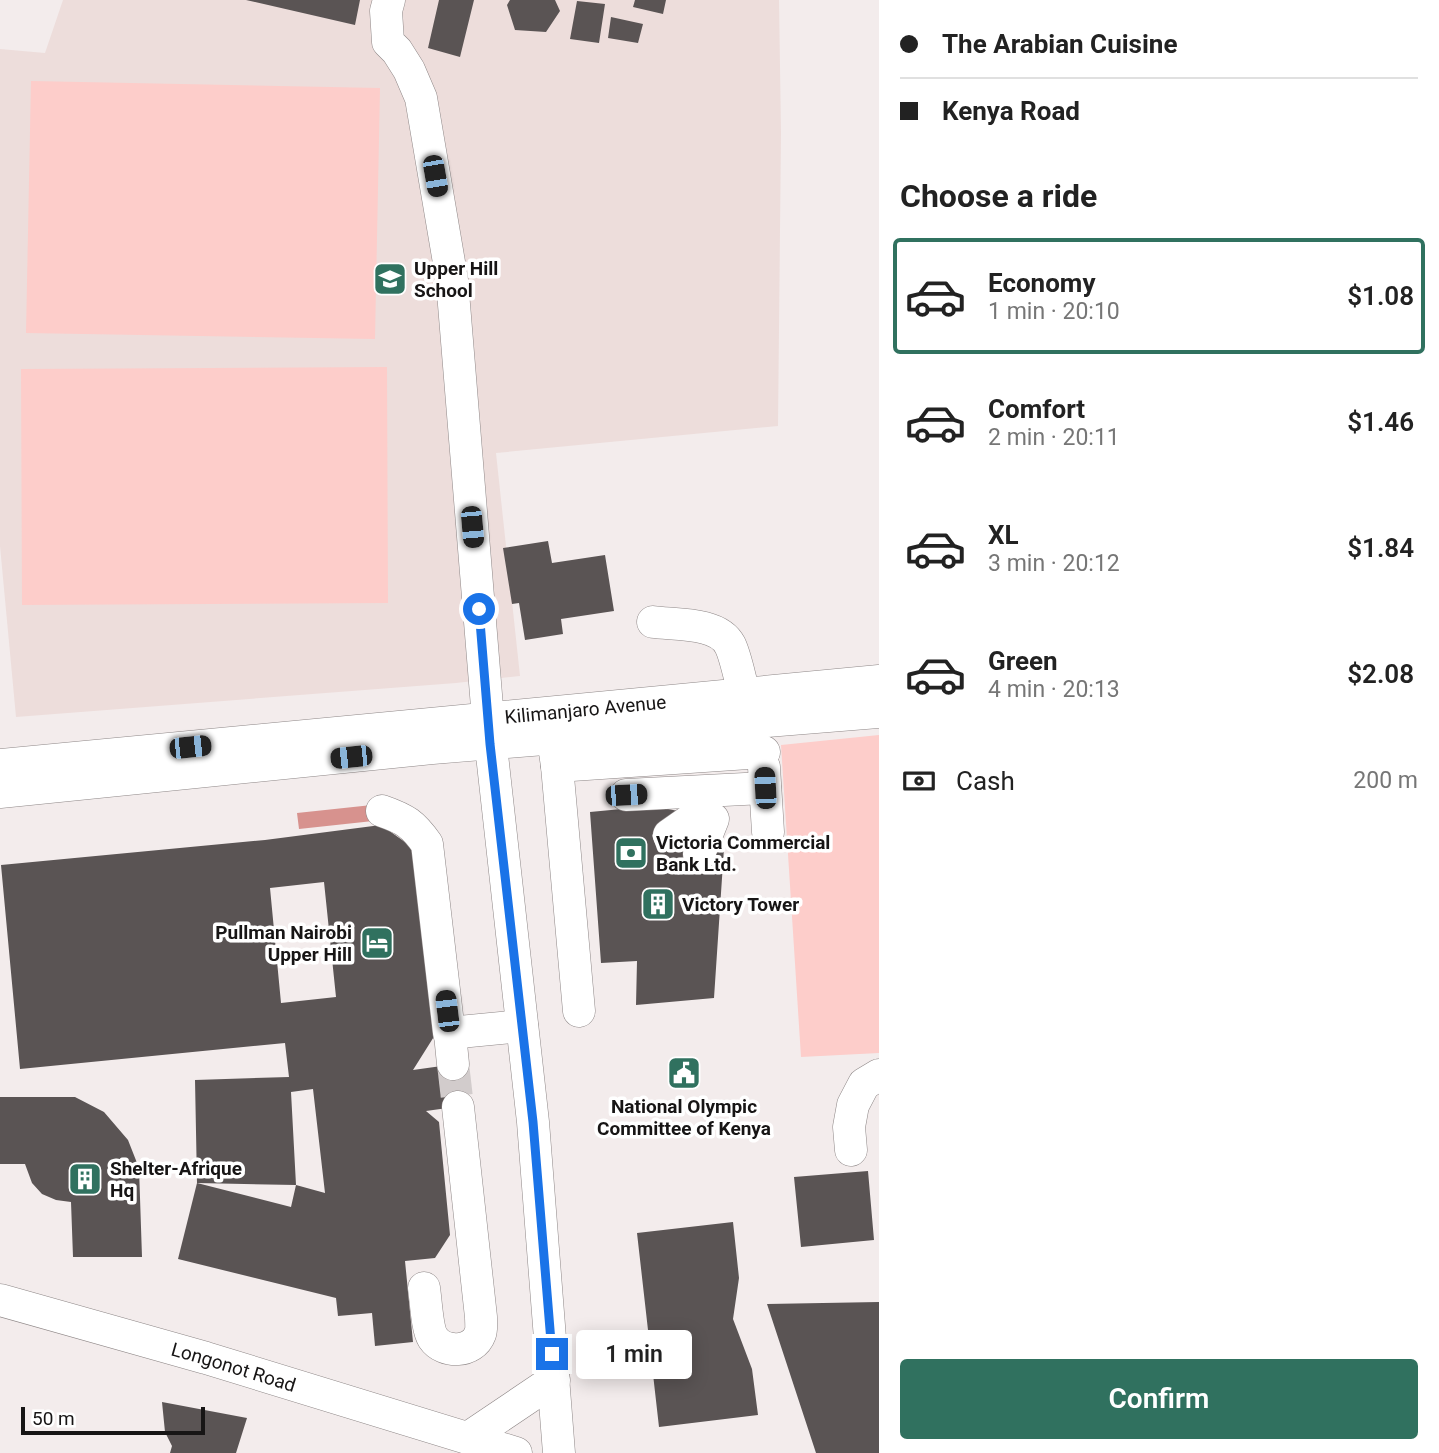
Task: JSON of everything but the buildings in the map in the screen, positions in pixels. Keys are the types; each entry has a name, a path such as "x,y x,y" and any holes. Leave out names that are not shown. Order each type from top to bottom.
{"street":[{"path":"388,0 388,42 409,70 421,98 452,280 489,731 533,1122 559,1453"},
{"path":"653,622 704,628 720,633 730,645 744,693"},
{"name":"Kilimanjaro Avenue","path":"0,792 489,731 744,693 879,681"},
{"name":"Kilimanjaro Avenue","path":"0,765 489,731 555,752 763,736 879,712"},
{"path":"763,736 768,832"},
{"path":"555,752 579,1011"},
{"path":"626,795 765,788"},
{"path":"709,816 726,790"},
{"path":"382,811 402,818 419,832 427,844 452,1049 522,1027"},
{"path":"669,835 699,814 709,816 713,819 699,854"},
{"path":"851,1150 849,1127 853,1105 864,1084 879,1075"},
{"path":"424,1288 431,1335 436,1342 458,1350 469,1347 480,1335 481,1317 458,1107"},
{"name":"Longonot Road","path":"0,1300 206,1358 516,1453"},
{"path":"468,1437 554,1380"}],"shaded area":[{"name":"Upper Hill School","path":"63,0 779,0 781,133 778,426 496,453 520,676 16,717 0,546 0,49 45,53"},
{"path":"31,81 380,88 375,339 26,333"},
{"path":"387,367 388,603 22,605 21,369"},
{"path":"879,735 879,1053 801,1057 781,745"},
{"path":"372,805 373,821 299,829 297,813"}],"tunnel":[{"path":"453,1064 458,1107"}],"place":[{"name":"Upper Hill School","path":"390,279"},
{"name":"Victoria Commercial Bank Ltd.","path":"631,853"},
{"name":"Victory Tower","path":"658,904"},
{"name":"Pullman Nairobi Upper Hill","path":"377,943"},
{"name":"National Olympic Committee of Kenya","path":"684,1073"},
{"name":"Shelter-Afrique Hq","path":"85,1179"}],"route":[{"path":"479,609 490,744 533,1122 552,1354"}]}
